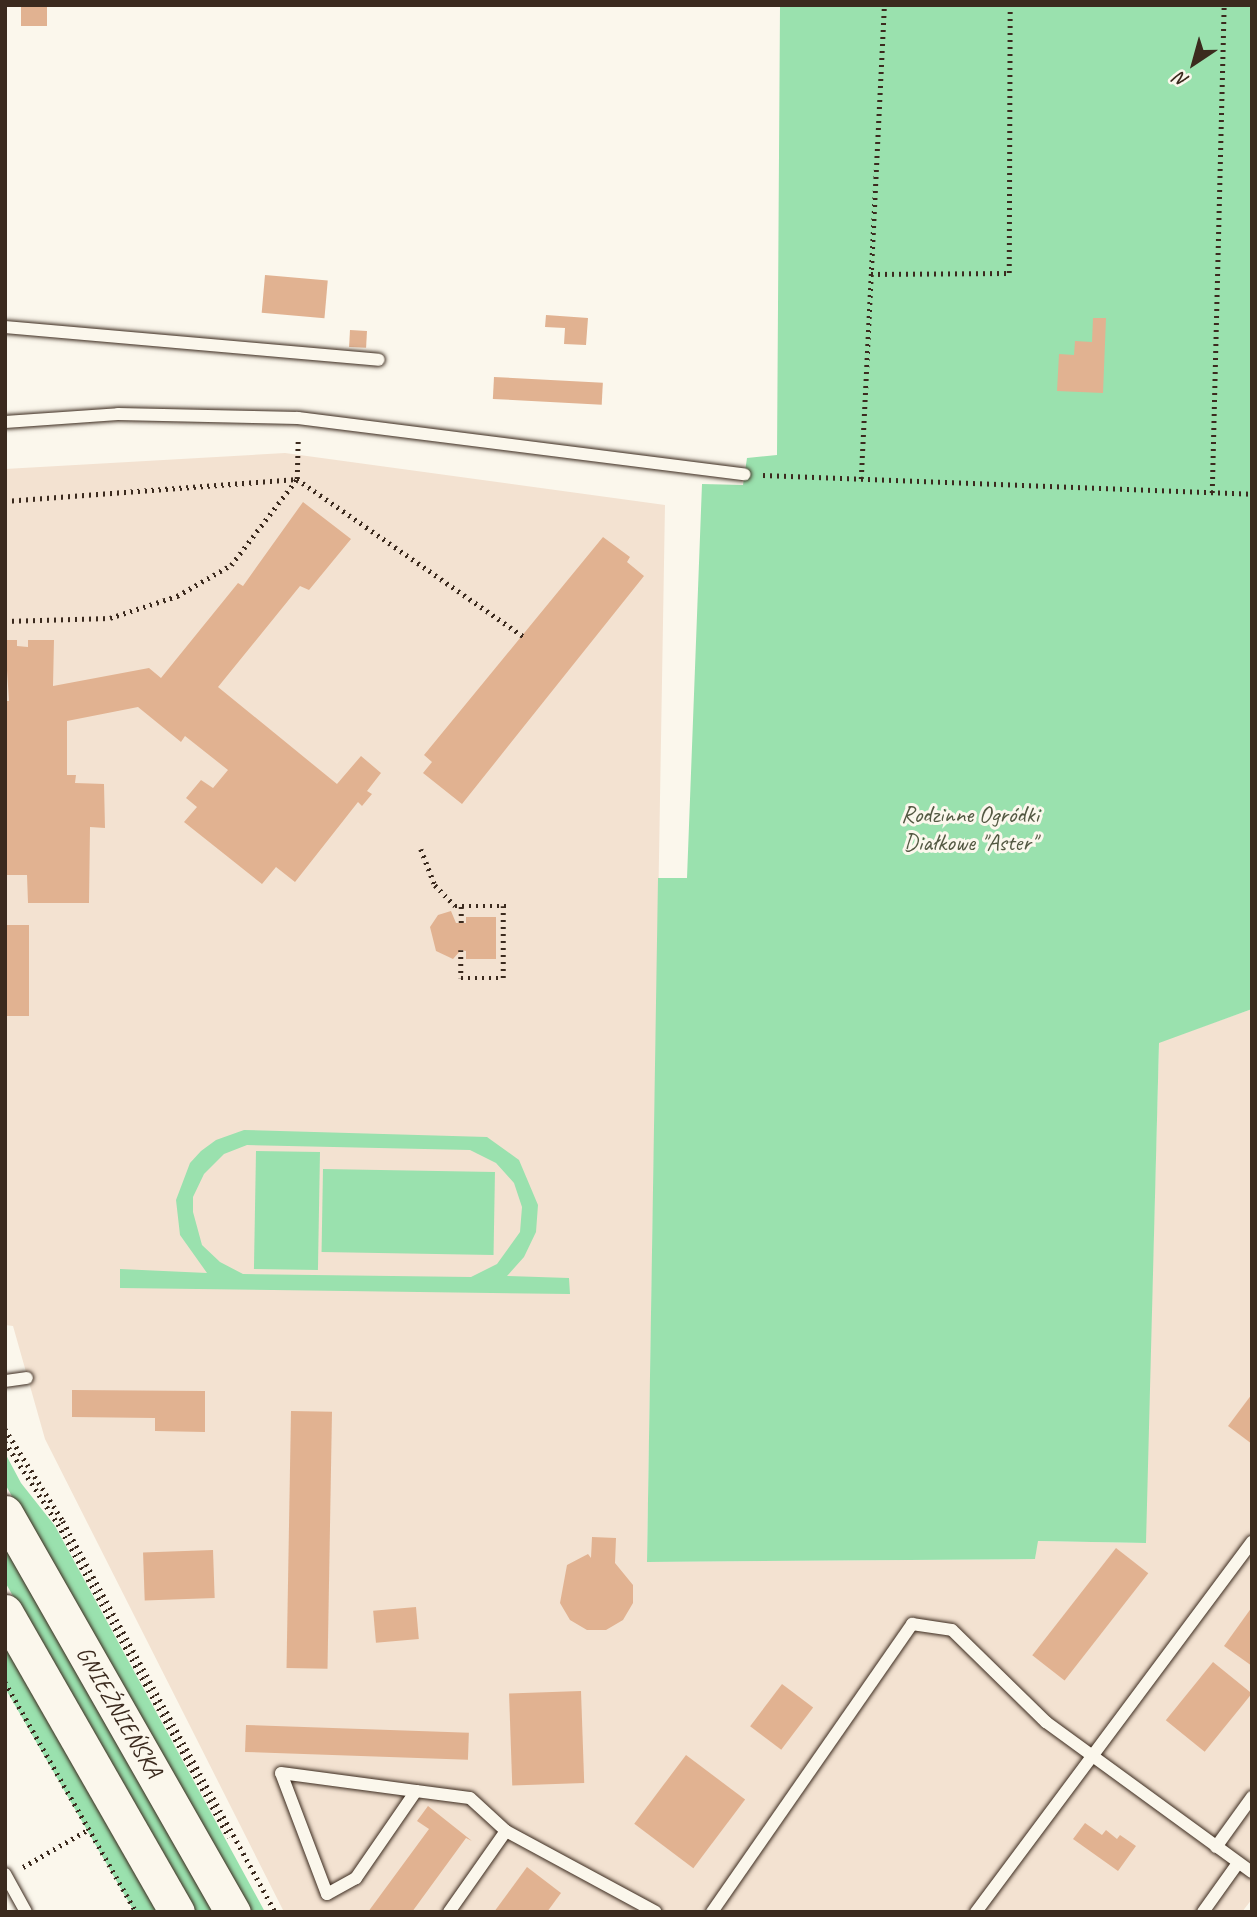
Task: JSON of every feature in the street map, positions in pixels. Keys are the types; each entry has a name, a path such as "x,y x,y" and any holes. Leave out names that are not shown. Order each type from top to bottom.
{"street":[{"name":"GNIEŹNIEŃSKA","path":"5,1513 233,1912"},
{"name":"GNIEŹNIEŃSKA","path":"5,1612 177,1912"}],"lane":[{"path":"5,327 379,359"},
{"path":"5,422 118,414 298,418 744,474"},
{"path":"5,1381 27,1378"},
{"path":"976,1912 1252,1542"},
{"path":"712,1912 912,1624 952,1630 1046,1722 1252,1872"},
{"path":"416,1791 356,1878 327,1894 281,1773 470,1798 506,1831 656,1912"},
{"path":"1216,1847 1252,1797"},
{"path":"449,1912 506,1831"},
{"path":"1203,1912 1238,1863"},
{"path":"6,1875 26,1912"}],"path":[{"path":"861,478 884,5"},
{"path":"871,274 1009,274 1010,5"},
{"path":"1212,493 1224,5"},
{"path":"5,621 110,618 177,596 231,565 297,479 298,438"},
{"path":"744,474 1252,494"},
{"path":"5,501 297,479 524,636"},
{"path":"421,849 435,885 454,906 510,906"},
{"path":"461,906 461,923"},
{"path":"461,950 461,978 503,978 503,906"},
{"path":"5,1429 31,1476 63,1521 275,1912"},
{"path":"5,1442 58,1524 268,1912"},
{"path":"5,1682 136,1912"},
{"path":"6,1875 89,1829"}],"shaded area":[{"path":"285,453 665,505 647,1562 1035,1559 1037,1541 1145,1543 1159,1042 1252,1009 1252,1899 1242,1912 284,1912 45,1439 13,1326 5,1325 5,469"}],"green space":[{"name":"Rodzinne Ogródki Diałkowe \"Aster\"","path":"780,5 1252,5 1252,1009 1159,1043 1146,1543 1038,1541 1035,1559 647,1562 658,878 687,878 702,484 743,485 747,458 777,455"},
{"path":"244,1130 487,1137 519,1160 538,1205 536,1232 524,1257 507,1276 569,1278 570,1294 120,1288 120,1269 207,1273 180,1235 176,1200 190,1163 216,1140","holes":["247,1145 470,1150 496,1163 514,1183 522,1207 520,1232 497,1264 471,1277 243,1274 220,1262 202,1245 193,1212 193,1197 204,1174 224,1154"]},
{"path":"256,1151 320,1152 318,1270 254,1269"},
{"path":"323,1169 495,1172 494,1255 322,1252"},
{"path":"5,1453 21,1483 55,1526 265,1912 250,1912 5,1484"},
{"path":"5,1544 217,1912 193,1912 5,1582"},
{"path":"5,1640 162,1912 134,1912 5,1688"}],"building":[{"path":"21,5 47,5 47,26 21,26"},
{"path":"265,275 328,280 324,318 262,313"},
{"path":"546,315 588,318 586,345 564,344 565,328 545,327"},
{"path":"1093,318 1106,318 1103,393 1057,391 1059,354 1074,355 1075,341 1092,342"},
{"path":"350,330 367,331 366,348 349,347"},
{"path":"494,377 603,383 602,405 493,399"},
{"path":"303,502 351,539 309,590 300,586 218,687 337,784 361,756 381,773 367,791 372,794 362,806 358,802 295,882 276,867 262,884 184,822 197,807 186,798 201,780 213,788 228,770 185,736 181,742 138,707 67,721 67,775 76,775 75,783 104,784 105,828 90,827 89,903 28,903 27,875 5,875 5,701 9,701 5,640 17,640 17,646 28,647 28,640 54,640 53,686 149,668 161,678 238,583 243,586"},
{"path":"603,537 630,557 627,562 644,576 462,804 423,773 432,762 424,755"},
{"path":"451,911 456,923 466,923 466,917 496,917 496,959 466,959 466,951 461,950 453,959 436,951 430,927 438,915"},
{"path":"5,925 29,925 29,1016 5,1016"},
{"path":"72,1390 205,1391 205,1432 155,1431 155,1418 72,1417"},
{"path":"1252,1394 1252,1444 1228,1426"},
{"path":"291,1411 332,1412 328,1669 287,1668"},
{"path":"592,1537 616,1538 615,1563 633,1585 633,1603 623,1620 606,1630 587,1630 570,1620 560,1603 567,1565 588,1554 591,1558"},
{"path":"1116,1548 1148,1573 1065,1680 1032,1655"},
{"path":"213,1550 215,1598 145,1600 143,1552"},
{"path":"416,1607 419,1639 376,1643 373,1611"},
{"path":"1252,1607 1252,1666 1224,1646"},
{"path":"1213,1662 1252,1693 1205,1752 1166,1720"},
{"path":"782,1684 813,1707 781,1750 750,1726"},
{"path":"581,1691 584,1783 512,1785 509,1694"},
{"path":"246,1725 469,1733 468,1760 245,1752"},
{"path":"686,1755 745,1800 693,1868 634,1824"},
{"path":"428,1806 472,1841 466,1838 412,1912 368,1912 429,1829 417,1821"},
{"path":"1085,1823 1102,1835 1106,1830 1117,1839 1120,1835 1136,1846 1118,1871 1073,1839"},
{"path":"527,1867 561,1893 547,1912 494,1912"}]}
